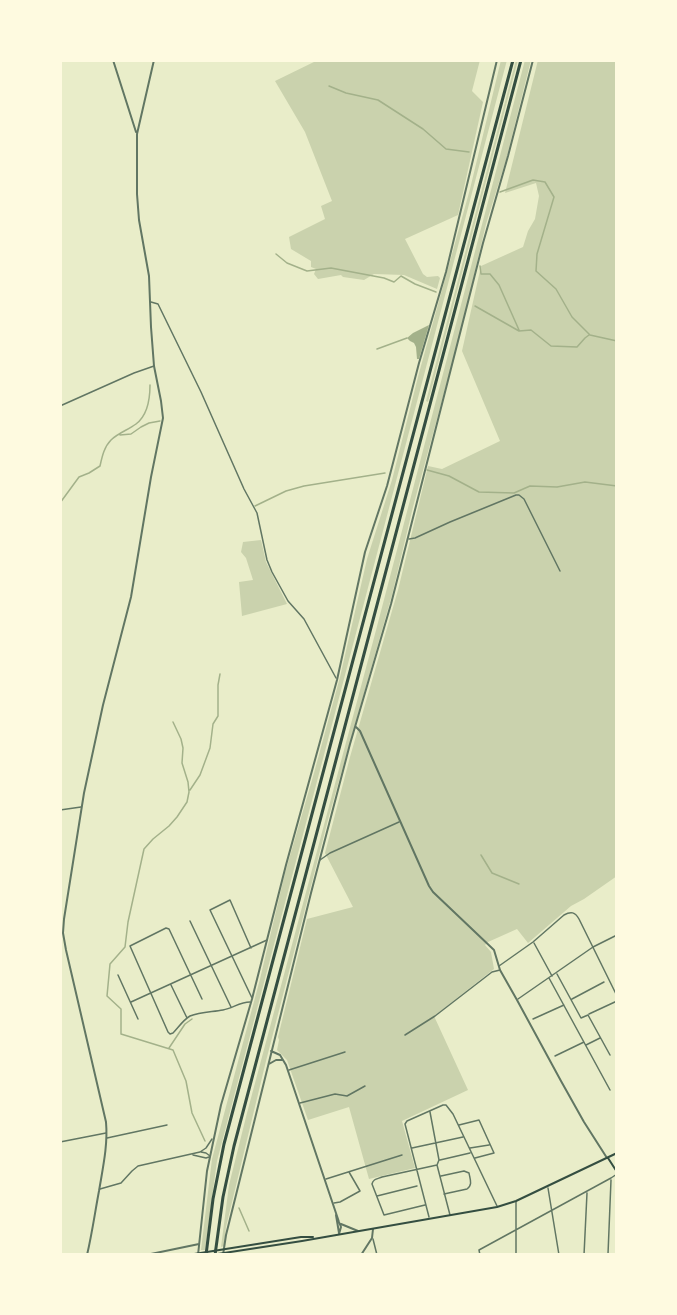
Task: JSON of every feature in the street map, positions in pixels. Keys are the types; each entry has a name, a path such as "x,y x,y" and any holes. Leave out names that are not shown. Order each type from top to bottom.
{"highway":[{"path":"211,1255 213,1199 224,1144 513,60"},
{"path":"211,1255 234,1146 521,60"}],"main road":[{"path":"188,1255 373,1229 497,1207 516,1201 586,1167 608,1160 617,1153"},
{"path":"608,1160 617,1173"},
{"path":"586,1167 591,1169"},
{"path":"211,1255 228,1250"}],"street":[{"path":"87,1255 100,1189 107,1132 67,956 63,933 64,919 82,806 103,705 134,586 151,477 162,426 162,410 154,366 148,270 138,205 137,134 113,60"},
{"path":"137,134 154,60"},
{"path":"198,1255 210,1156 223,1098 252,1001 291,844 337,680 365,552 387,486 419,363 446,272 497,60"},
{"path":"224,1255 231,1214 267,1066 320,861 392,604 482,249 533,60"},
{"path":"134,124 140,124"},
{"path":"150,302 158,304 257,513 267,560 272,572 288,602 304,619 337,680"},
{"path":"60,406 154,366"},
{"path":"408,539 519,495 524,499 560,571"},
{"path":"356,727 360,731 433,892 494,950 499,968 561,1082 608,1160"},
{"path":"60,810 82,806"},
{"path":"320,861 330,854 401,822"},
{"path":"251,948 230,900 210,910 252,1001"},
{"path":"405,1035 435,1016 570,912 579,919 617,996"},
{"path":"190,921 231,1008"},
{"path":"202,999 169,929 166,928 130,946 169,1034 173,1033 187,1018 252,1001"},
{"path":"518,1000 593,947 617,935"},
{"path":"131,1002 268,940"},
{"path":"533,942 552,976"},
{"path":"557,973 581,1018 617,1001"},
{"path":"118,975 138,1019"},
{"path":"549,978 610,1090"},
{"path":"571,999 604,982"},
{"path":"171,985 187,1018"},
{"path":"533,1019 564,1005"},
{"path":"588,1015 610,1055"},
{"path":"586,1045 601,1038"},
{"path":"555,1056 584,1042"},
{"path":"271,1051 280,1055 288,1070 333,1203 339,1234"},
{"path":"288,1070 345,1052"},
{"path":"267,1066 275,1060 283,1060"},
{"path":"299,1104 335,1094 347,1096 365,1086"},
{"path":"429,1219 405,1122 447,1105 497,1207"},
{"path":"429,1111 439,1160 437,1165 450,1216"},
{"path":"458,1126 479,1120 494,1153 474,1158"},
{"path":"107,1138 166,1125"},
{"path":"60,1142 107,1132"},
{"path":"100,1189 121,1183 138,1167 200,1152 206,1148 214,1136"},
{"path":"412,1148 464,1137"},
{"path":"469,1148 490,1144"},
{"path":"200,1152 210,1156"},
{"path":"439,1160 471,1153"},
{"path":"192,1154 206,1158 210,1156"},
{"path":"325,1180 402,1155"},
{"path":"612,1164 617,1161"},
{"path":"426,1204 384,1215 372,1184 374,1179 437,1165"},
{"path":"440,1176 464,1171 469,1173 470,1187 444,1194"},
{"path":"333,1203 340,1202 360,1191 348,1172"},
{"path":"480,1255 479,1250 617,1173"},
{"path":"608,1254 611,1178"},
{"path":"376,1197 417,1186"},
{"path":"547,1186 559,1255"},
{"path":"584,1255 587,1191"},
{"path":"516,1201 516,1255"},
{"path":"336,1215 341,1228 339,1234"},
{"path":"339,1222 358,1231"},
{"path":"373,1229 372,1238 377,1255"},
{"path":"361,1255 372,1238"},
{"path":"146,1255 199,1244"},
{"path":"593,1255 617,1254"}],"shaded area":[{"path":"318,60 480,60 472,91 483,102 458,215 405,239 423,274 427,277 438,276 440,278 437,289 404,275 374,274 364,280 341,275 318,279 314,274 316,269 311,267 311,261 291,249 289,237 325,219 321,206 332,201 305,132 275,81"},
{"path":"501,60 507,60 217,1161 205,1250 201,1250 212,1159 260,979 285,873 340,677 367,559 392,480 470,189"},
{"path":"516,60 518,60 428,402 426,401"},
{"path":"525,60 531,60 506,160 486,224 462,327 413,507 392,595 329,816 266,1061 226,1227 224,1246 221,1247 229,1185 247,1113"},
{"path":"538,60 617,60 617,876 571,906 528,943 517,929 485,945 491,952 494,969 434,1016 468,1090 402,1121 415,1168 369,1179 349,1107 308,1120 287,1060 277,1050 278,1037 307,919 353,907 325,853 398,590 428,466 442,469 500,441 462,351 481,266 523,247 535,219 539,196 536,183 505,193"},
{"path":"429,325 419,359 417,359 416,347 407,338"},
{"path":"261,540 266,562 287,604 242,616 239,582 253,580 246,558 241,552 243,542"}],"waterway":[{"path":"329,86 346,93 378,100 423,129 446,149 469,152"},
{"path":"500,192 533,180 545,182 554,197 537,254 536,271 556,289 572,317 590,335 617,341"},
{"path":"276,254 287,263 307,271 331,268 394,282 401,276 436,292"},
{"path":"480,266 481,274 490,274 499,285 519,330"},
{"path":"475,306 519,331 531,330 551,346 577,347 589,335"},
{"path":"377,349 407,338"},
{"path":"60,503 79,477 100,466 105,449 111,440 140,420 148,406 150,385"},
{"path":"120,435 131,434 149,423 160,421"},
{"path":"427,470 449,476 479,492 514,493 530,486 557,487 585,482 617,486"},
{"path":"255,506 286,491 304,486 385,473"},
{"path":"190,790 200,775 210,748 213,724 218,716 220,674"},
{"path":"173,722 183,748 182,763 189,792 187,802 169,826 144,849 128,922 125,947 110,964 107,996 121,1009 121,1034 173,1050 186,1081 192,1113 205,1141"},
{"path":"481,855 492,873 519,884"},
{"path":"169,1048 185,1024 192,1019"},
{"path":"239,1208 249,1231"}]}
